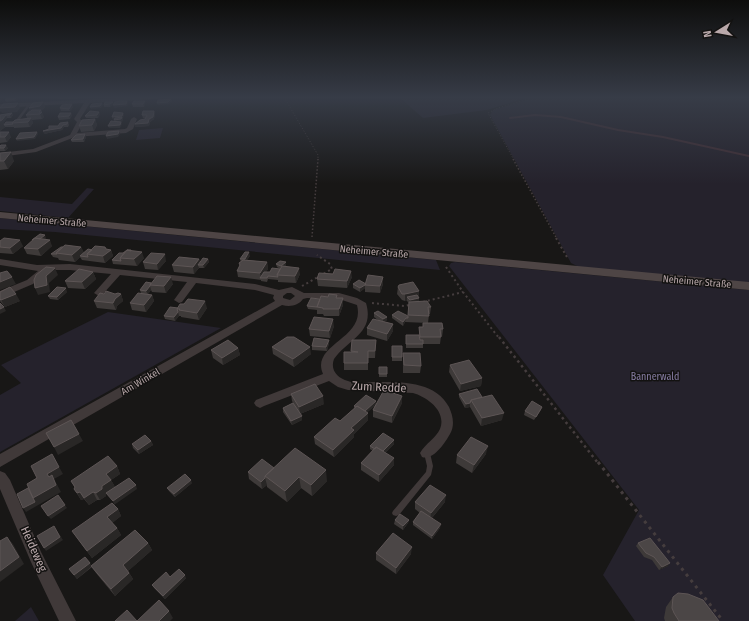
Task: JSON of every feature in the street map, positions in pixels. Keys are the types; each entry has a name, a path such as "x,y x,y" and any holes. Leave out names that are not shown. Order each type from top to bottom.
{"main road":[{"name":"Neheimer Straße","path":"0,215 311,246 749,286"}],"street":[{"path":"73,135 78,126"},
{"path":"0,155 34,151 73,135 126,131 130,129 131,126"},
{"path":"0,262 47,268 70,267 255,287 292,302 299,298 297,293 347,298 361,303 363,314 355,333 329,358 327,370 330,376 260,403"},
{"path":"0,295 30,282 47,268"},
{"path":"99,293 117,273"},
{"path":"179,300 193,281"},
{"name":"Am Winkel","path":"0,461 280,297"},
{"name":"Zum Redde","path":"330,376 340,384 348,386 406,388 426,392 434,397 445,412 447,420 446,430 427,454"},
{"name":"Heideweg","path":"0,477 5,484 36,557 68,621"}],"lane":[{"path":"396,513 429,473 430,466 427,454"}],"path":[{"path":"297,293 332,268 330,264 312,252 311,246 318,155 301,126"},
{"path":"495,126 574,270"},
{"path":"443,258 448,273 723,621"},
{"path":"420,302 463,292"},
{"path":"361,303 405,306 413,304"}],"green space":[{"path":"496,126 749,126 749,283 579,267 571,263"},
{"path":"163,128 160,138 136,140 139,130"},
{"path":"87,188 94,189 68,218 0,211 0,197 72,204"},
{"path":"0,218 436,260 440,270 55,232 0,229"},
{"name":"Bannerwald","path":"455,262 749,290 749,621 635,621 603,575 639,510 449,266 451,263"},
{"path":"108,312 221,328 0,452 0,395 21,383 1,365"},
{"path":"31,607 39,621 15,621"}],"building":[{"path":"49,126 62,126 61,128 43,131 49,129"},
{"path":"119,131 118,134 106,136 108,132"},
{"path":"0,132 9,132 5,137 0,137"},
{"path":"37,132 34,137 16,139 20,133"},
{"path":"85,134 83,139 71,140 76,135"},
{"path":"1,145 6,145 4,148 0,148"},
{"path":"11,152 4,161 0,161 0,153"},
{"path":"40,234 45,235 40,239 35,238 32,240"},
{"path":"4,238 20,240 10,248 0,247 0,241"},
{"path":"35,238 50,240 38,249 24,248"},
{"path":"65,245 81,247 72,255 56,253"},
{"path":"95,246 105,247 106,249 111,250 103,256 87,254"},
{"path":"63,247 56,253 57,254 51,254"},
{"path":"88,249 92,250 87,254 88,257 80,256"},
{"path":"127,250 142,252 134,259 120,258"},
{"path":"127,250 120,258 121,261 112,260 119,253 123,253"},
{"path":"245,252 249,252 245,259 240,259"},
{"path":"151,253 165,254 157,264 143,262"},
{"path":"179,257 199,259 193,267 172,265"},
{"path":"203,258 208,259 203,265 198,265"},
{"path":"243,260 267,262 260,273 237,271 240,265 239,263"},
{"path":"280,261 286,262 281,266 276,264"},
{"path":"282,266 299,268 295,276 277,275"},
{"path":"46,267 55,268 46,276 47,285 35,288 34,280 36,275"},
{"path":"272,268 280,269 277,275 278,277 268,276 267,278 260,278 264,272 270,272"},
{"path":"79,269 93,272 82,282 65,281"},
{"path":"335,269 351,271 347,281 317,279 319,273 333,274"},
{"path":"7,271 12,277 0,282 0,273"},
{"path":"368,275 383,277 380,286 365,285"},
{"path":"157,276 171,277 164,286 150,285"},
{"path":"359,280 366,284 360,288 353,284"},
{"path":"146,282 151,283 150,286 146,291 140,290"},
{"path":"413,282 419,291 402,294 398,287 399,285"},
{"path":"10,287 16,294 1,300 0,292"},
{"path":"57,287 66,288 57,297 48,296"},
{"path":"106,291 121,294 113,303 94,301 100,293 104,294"},
{"path":"138,293 152,295 144,305 130,303"},
{"path":"329,294 337,295 336,298 343,298 339,309 323,309 317,307 321,296 328,297"},
{"path":"417,295 419,298 410,300 407,297"},
{"path":"311,298 320,299 317,307 307,306"},
{"path":"188,299 205,301 197,313 177,309 180,304 184,304"},
{"path":"427,301 431,307 428,307 429,316 408,315 409,302"},
{"path":"0,303 4,307 0,309"},
{"path":"170,307 178,308 178,312 174,317 164,316"},
{"path":"378,311 387,317 383,319 374,313"},
{"path":"398,311 408,316 408,318 406,318 403,322 392,315"},
{"path":"314,317 333,319 329,331 309,329"},
{"path":"373,319 393,324 387,334 367,328"},
{"path":"423,323 442,323 443,329 440,329 441,337 420,337 419,327 423,327"},
{"path":"406,335 419,335 420,340 423,340 423,344 406,344"},
{"path":"287,337 294,337 310,347 293,359 272,347"},
{"path":"314,338 329,340 326,347 312,346"},
{"path":"228,340 238,348 222,358 211,350"},
{"path":"352,340 376,340 375,351 368,351 368,363 344,363 344,352 358,352 351,351"},
{"path":"392,346 402,346 402,357 392,357"},
{"path":"403,353 420,353 421,366 404,365"},
{"path":"469,360 482,378 461,384 450,365"},
{"path":"379,367 387,367 387,374 379,374"},
{"path":"315,384 323,396 299,407 291,394"},
{"path":"477,389 482,397 471,400 470,403 466,404 459,394"},
{"path":"384,390 402,396 392,416 373,410"},
{"path":"366,395 376,401 365,411 357,406 354,406"},
{"path":"492,395 504,413 482,418 471,400"},
{"path":"532,401 542,407 536,417 525,411"},
{"path":"293,403 302,416 291,421 283,408"},
{"path":"357,406 368,413 351,428 354,430 333,450 314,437 335,418 340,421"},
{"path":"71,420 79,434 54,447 46,433"},
{"path":"383,433 394,440 383,451 376,447 375,449 370,446"},
{"path":"145,435 151,441 138,450 132,444"},
{"path":"471,437 488,446 474,465 457,455"},
{"path":"376,447 394,458 379,475 361,463"},
{"path":"295,448 326,470 311,485 299,477 285,491 265,476"},
{"path":"52,454 59,467 47,474 49,477 52,475 56,485 33,498 27,484 37,478 31,466"},
{"path":"108,456 117,466 106,474 111,480 102,486 102,489 96,493 93,492 84,498 80,492 77,493 71,481"},
{"path":"262,459 274,468 261,482 248,472"},
{"path":"185,474 191,480 174,494 167,488"},
{"path":"129,478 136,485 113,501 106,493"},
{"path":"430,485 446,495 431,513 415,502"},
{"path":"28,488 35,502 23,508 17,494"},
{"path":"58,495 65,505 48,516 41,506"},
{"path":"112,503 118,509 107,517 117,528 87,551 72,531"},
{"path":"421,511 441,524 432,536 413,522"},
{"path":"400,514 409,520 403,526 395,520"},
{"path":"54,526 60,537 44,548 37,536"},
{"path":"135,530 148,543 123,565 129,573 111,589 91,566"},
{"path":"393,533 412,547 396,568 376,553"},
{"path":"7,537 19,557 0,571 0,541"},
{"path":"650,538 670,563 662,567 654,557 646,553 638,543"},
{"path":"85,557 90,563 74,575 69,569"},
{"path":"179,569 185,575 163,596 152,585 166,572 170,577"},
{"path":"678,593 688,594 703,600 719,621 679,621 672,608 673,597"},
{"path":"159,600 169,611 159,621 137,621"},
{"path":"127,610 137,621 115,621"}],"waterway":[{"path":"600,126 663,137 749,156"}]}
